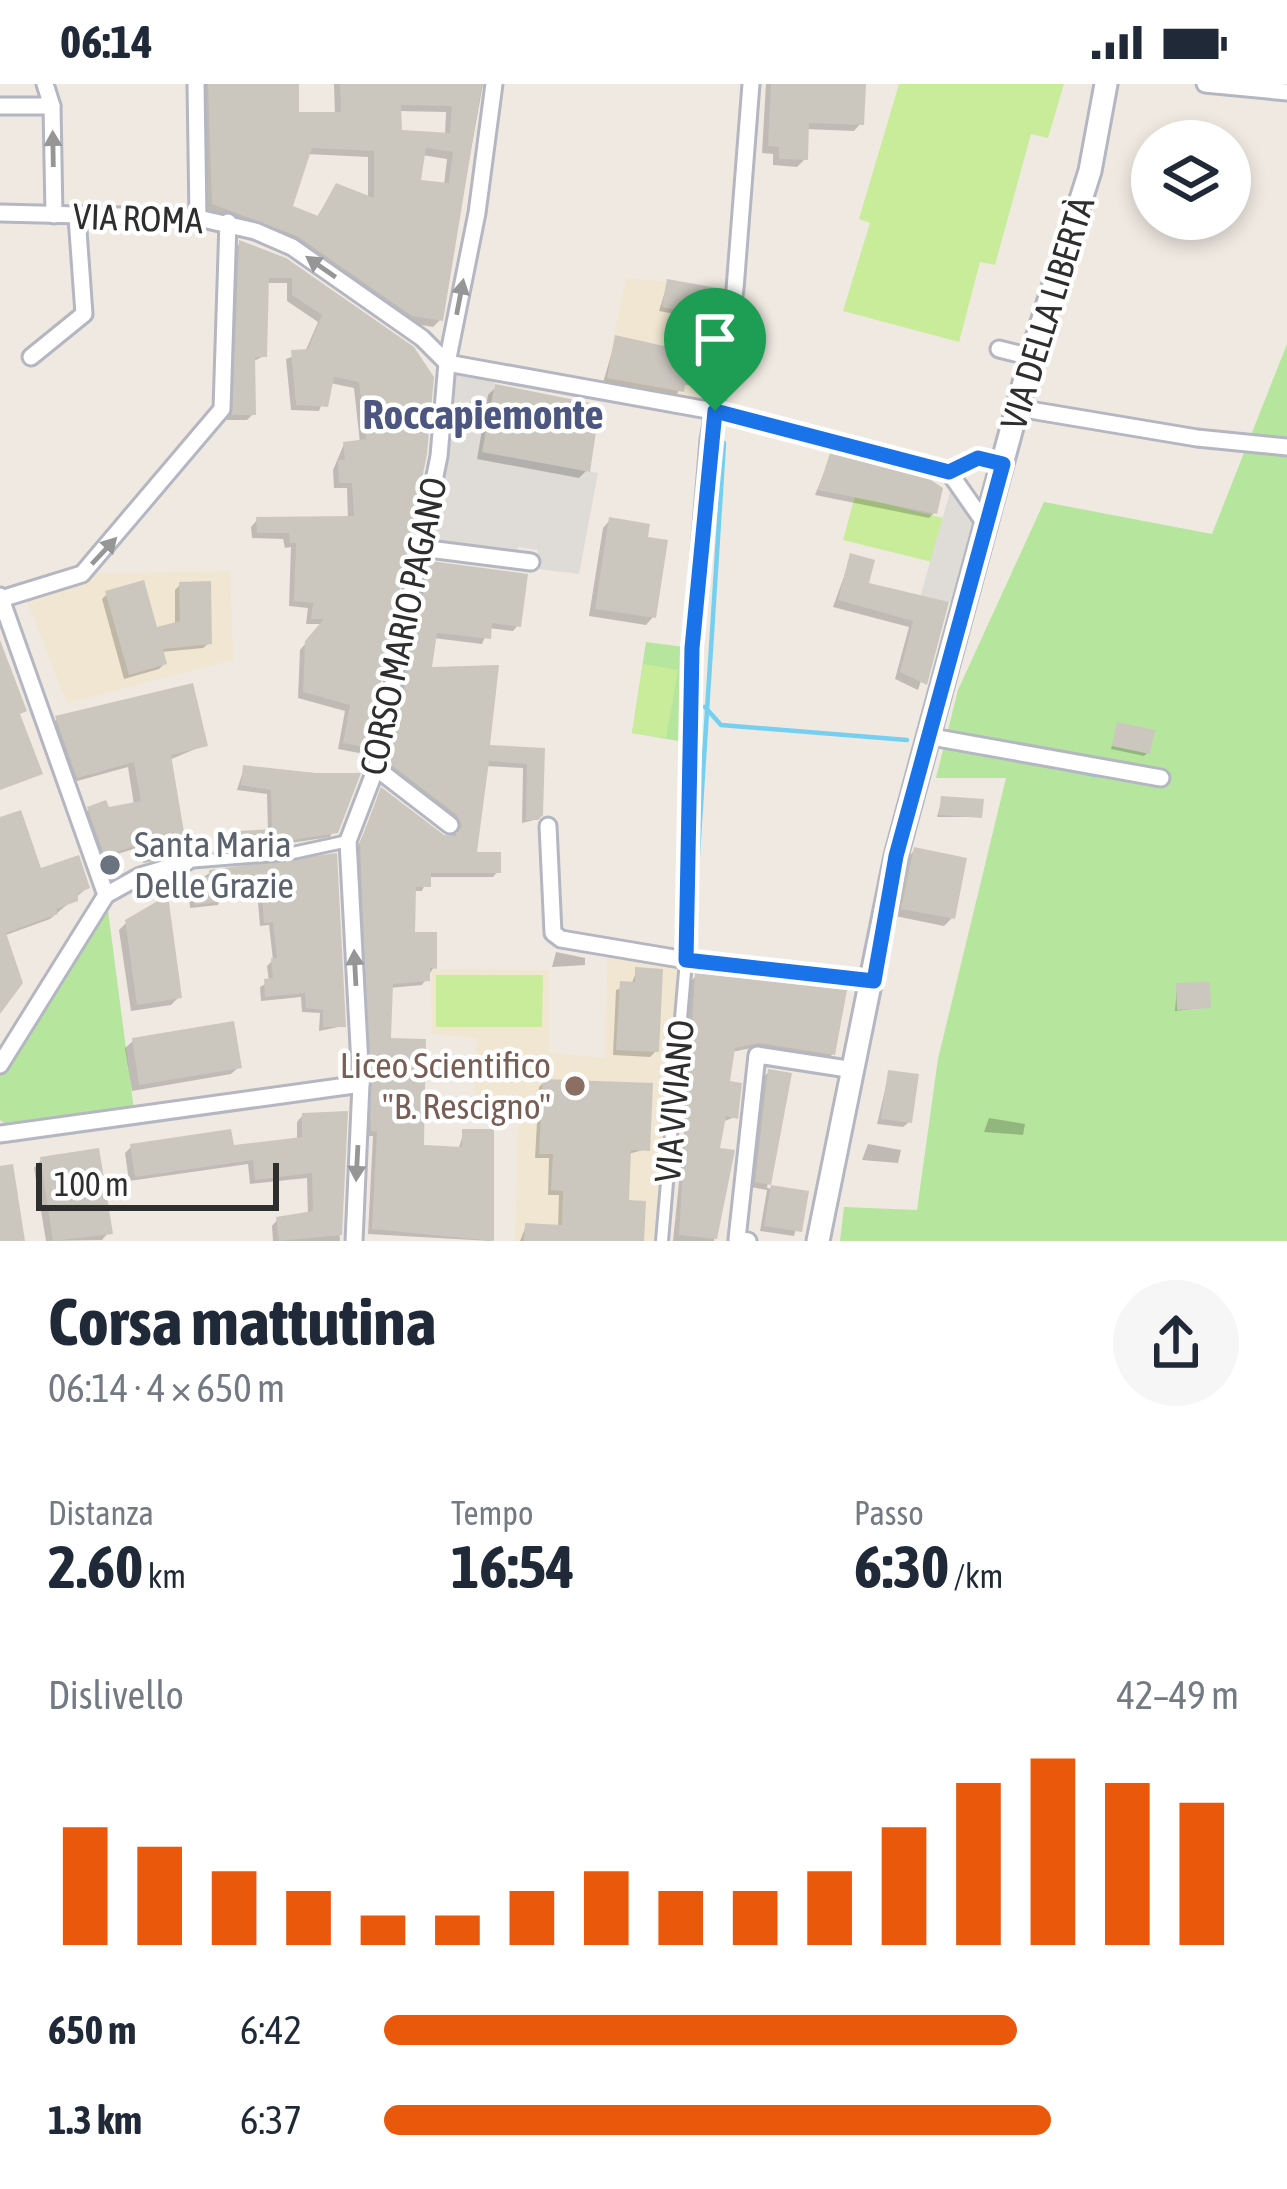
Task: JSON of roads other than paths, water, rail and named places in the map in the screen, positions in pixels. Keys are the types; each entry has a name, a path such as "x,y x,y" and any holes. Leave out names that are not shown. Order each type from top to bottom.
{"main road":[{"name":"VIA DELLA LIBERTÀ","path":"818,1241 896,856 932,737 1031,357 1090,171 1106,84"}],"street":[{"path":"45,84 52,106 54,215"},
{"path":"196,84 198,218"},
{"name":"CORSO MARIO PAGANO","path":"354,1241 361,1084 348,841 376,767 439,456 447,363 477,213 494,84"},
{"path":"686,960 692,648 715,411 735,290 751,84"},
{"path":"1205,84 1259,85 1287,92"},
{"path":"0,106 52,106"},
{"name":"VIA ROMA","path":"0,213 228,222 292,247 422,338 447,363"},
{"path":"31,357 84,314 76,217"},
{"path":"106,895 1,598 82,574 222,410 228,222"},
{"path":"999,349 1031,357"},
{"path":"447,363 514,371 715,411 949,472 986,525"},
{"path":"1018,408 1197,438 1287,447"},
{"path":"949,472 978,458 1003,464"},
{"path":"968,496 993,501"},
{"path":"421,548 531,562"},
{"path":"932,737 1161,778"},
{"path":"376,767 450,825"},
{"path":"548,826 553,933 686,960 874,981"},
{"path":"0,1066 106,895 140,876 187,862 288,854 348,841"},
{"name":"VIA VIVIANO","path":"662,1241 686,960"},
{"path":"748,1241 737,1239 757,1055 854,1070"},
{"path":"0,1120 8,1133 361,1084"}],"waterway":[{"path":"695,900 724,443"},
{"path":"705,707 721,725 907,740"},
{"path":"1047,765 1095,775"}],"place":[{"name":"Santa Maria Delle Grazie","path":"110,865"},
{"name":"Liceo Scientifico \"B. Rescigno\"","path":"575,1086"}],"district":[{"name":"Roccapiemonte","path":"483,414"}]}
